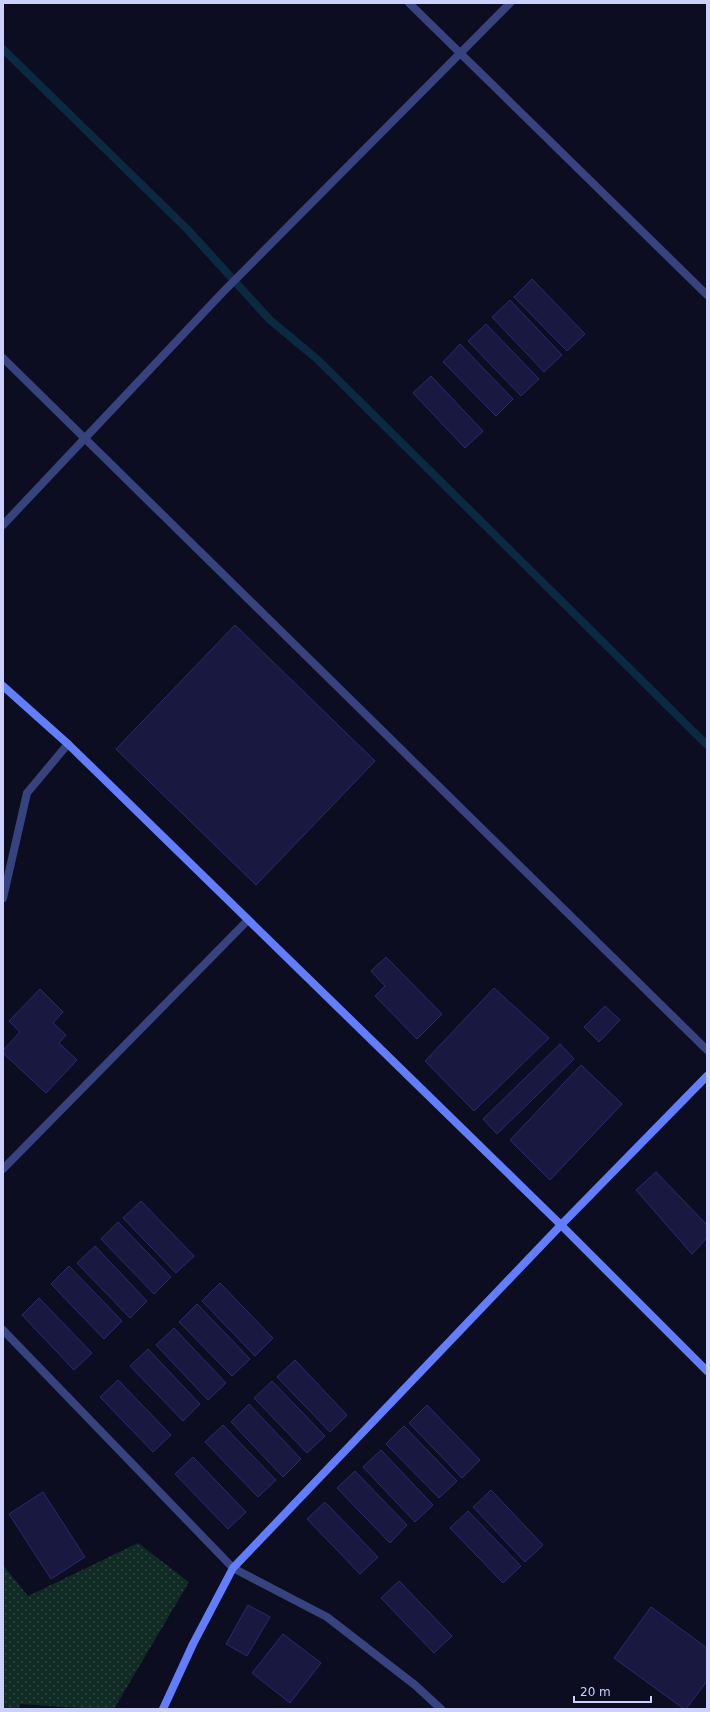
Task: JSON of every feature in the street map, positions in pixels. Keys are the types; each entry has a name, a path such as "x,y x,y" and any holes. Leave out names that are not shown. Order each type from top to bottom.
{"street":[{"path":"409,3 707,295"},
{"path":"3,524 223,292 510,3"},
{"path":"3,358 707,1050"},
{"path":"3,686 68,744 561,1226 707,1371"},
{"path":"3,898 27,793 68,744"},
{"path":"3,1169 248,920"},
{"path":"163,1709 193,1644 233,1568 707,1076"},
{"path":"3,1330 233,1568 327,1617 415,1685 442,1709"}],"green space":[{"path":"138,1543 189,1582 114,1709 20,1704 19,1709 3,1709 3,1565 28,1596"}],"building":[{"path":"532,279 585,334 567,351 514,297"},
{"path":"510,300 562,355 544,372 492,317"},
{"path":"486,324 539,379 521,396 468,341"},
{"path":"460,344 513,399 496,416 443,362"},
{"path":"431,376 483,431 465,448 413,393"},
{"path":"235,625 375,761 256,885 116,749"},
{"path":"386,957 442,1014 417,1039 375,996 385,986 371,971"},
{"path":"494,988 549,1038 474,1111 425,1061"},
{"path":"40,989 63,1012 53,1023 66,1035 59,1043 77,1060 46,1093 3,1053 3,1050 20,1032 9,1021"},
{"path":"605,1006 620,1020 599,1042 584,1027"},
{"path":"560,1044 574,1059 497,1134 483,1119"},
{"path":"581,1065 622,1104 550,1180 510,1140"},
{"path":"656,1172 707,1225 707,1238 692,1254 636,1190"},
{"path":"141,1201 194,1256 176,1273 123,1218"},
{"path":"118,1222 171,1277 154,1294 101,1239"},
{"path":"95,1246 147,1301 130,1318 77,1263"},
{"path":"69,1266 122,1321 104,1339 51,1284"},
{"path":"220,1283 273,1338 255,1356 202,1301"},
{"path":"39,1298 92,1353 74,1370 22,1315"},
{"path":"197,1304 250,1359 232,1376 179,1322"},
{"path":"174,1328 226,1383 208,1400 156,1345"},
{"path":"148,1349 200,1404 183,1421 130,1366"},
{"path":"295,1360 347,1415 330,1432 277,1377"},
{"path":"118,1380 171,1435 153,1452 100,1397"},
{"path":"272,1381 325,1436 307,1453 254,1398"},
{"path":"249,1404 301,1459 283,1477 231,1422"},
{"path":"427,1405 480,1460 462,1478 409,1423"},
{"path":"223,1425 276,1480 258,1497 205,1442"},
{"path":"404,1426 457,1481 439,1498 386,1444"},
{"path":"381,1450 433,1505 415,1522 363,1467"},
{"path":"193,1457 246,1512 228,1529 175,1474"},
{"path":"355,1471 407,1525 390,1543 337,1488"},
{"path":"491,1490 543,1545 525,1562 473,1507"},
{"path":"43,1492 85,1557 51,1579 9,1514"},
{"path":"325,1502 378,1557 360,1574 307,1519"},
{"path":"468,1511 521,1566 503,1583 450,1528"},
{"path":"399,1581 452,1636 434,1653 381,1598"},
{"path":"248,1605 270,1617 247,1656 226,1644"},
{"path":"651,1607 707,1648 707,1681 686,1709 614,1658"},
{"path":"283,1634 321,1663 290,1703 252,1673"}],"waterway":[{"path":"3,49 188,230 270,320 317,359 707,745"}]}
